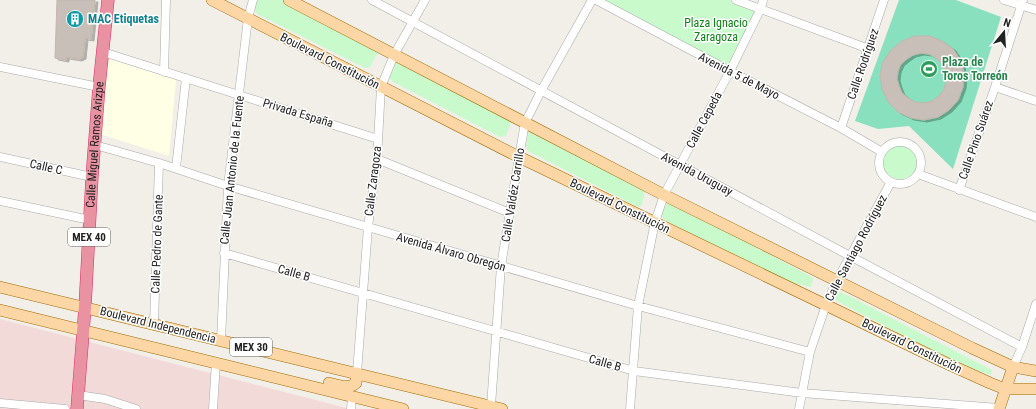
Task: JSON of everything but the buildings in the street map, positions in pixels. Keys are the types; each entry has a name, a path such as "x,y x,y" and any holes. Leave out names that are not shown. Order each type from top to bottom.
{"highway":[{"name":"Calle Miguel Ramos Arizpe","path":"77,409 82,330 85,308 92,177 108,0"}],"main road":[{"name":"Boulevard Constitución","path":"212,0 519,157 952,366 1005,389 1036,389"},
{"name":"Boulevard Constitución","path":"289,0 664,195 972,348 1013,367 1036,371"},
{"name":"Boulevard Independencia","path":"0,287 496,408"},
{"name":"Boulevard Independencia","path":"0,310 403,409"},
{"path":"999,408 1013,367"},
{"path":"297,383 309,379 342,386 349,386 356,383 357,373"}],"street":[{"path":"164,72 166,0"},
{"name":"Calle Juan Antonio de la Fuente","path":"221,340 228,186 248,18 253,0"},
{"name":"Avenida Uruguay","path":"372,0 1022,347"},
{"name":"Calle Zaragoza","path":"357,373 368,227 377,159 381,87 394,55 425,0"},
{"name":"Calle Valdéz Carrillo","path":"496,408 497,332 502,266 519,157 526,123 540,91 592,0"},
{"name":"Avenida 5 de Mayo","path":"596,0 730,72 841,128 882,152"},
{"path":"736,0 762,4 869,49"},
{"name":"Calle Rodríguez","path":"841,128 869,49 884,0"},
{"path":"1004,0 1022,3 1036,10"},
{"name":"Calle Pino Suárez","path":"959,190 995,87 1022,3"},
{"name":"Calle Cepeda","path":"630,409 638,306 655,222 664,195 730,72 762,4"},
{"name":"Privada España","path":"103,52 378,139"},
{"path":"0,67 99,87"},
{"path":"176,168 186,78"},
{"path":"995,87 1036,101"},
{"path":"905,142 912,145 920,155 921,168 918,174 913,180 906,183 891,182 881,172 879,165 882,152 892,143 905,142"},
{"name":"Avenida Álvaro Obregón","path":"95,144 176,168 228,186 638,306 810,352"},
{"name":"Calle C","path":"0,157 92,177"},
{"path":"377,159 510,213"},
{"name":"Calle Pedro de Gante","path":"154,324 159,163"},
{"path":"918,174 1036,217"},
{"name":"Calle Santiago Rodríguez","path":"799,409 810,352 826,305 837,280 891,182"},
{"path":"0,201 90,220"},
{"name":"Calle B","path":"224,253 634,371 802,393 999,408"},
{"path":"1013,367 1022,347 1036,304"},
{"path":"213,409 216,362"},
{"path":"78,395 105,399 136,409"},
{"path":"351,409 352,396"},
{"path":"0,403 65,409"}],"shaded area":[{"path":"108,58 176,80 169,156 100,134"},
{"path":"0,319 351,409 0,409"}],"green space":[{"path":"257,0 282,0 375,48 378,52 370,67 365,68 257,14 254,8"},
{"name":"Plaza Ignacio Zaragoza","path":"597,0 735,0 760,8 730,71"},
{"name":"Plaza de Toros Torreón","path":"899,0 956,0 1001,17 953,169 909,126 878,129 855,121"},
{"path":"402,62 510,119 511,122 506,136 500,137 393,82 389,77 396,63"},
{"path":"529,131 645,190 642,205 638,207 528,151 526,145"},
{"path":"897,145 903,145 907,146 914,152 917,162 916,169 910,176 903,179 897,179 893,178 886,172 883,165 883,159 884,155 890,148"},
{"path":"670,202 810,276 813,278 811,287 785,281 664,220 662,215 665,205"},
{"path":"838,292 841,292 992,370 991,375 959,365 837,301 835,298"}],"place":[{"name":"MAC Etiquetas","path":"75,19"},
{"name":"Plaza de Toros Torreón","path":"929,69"}]}
